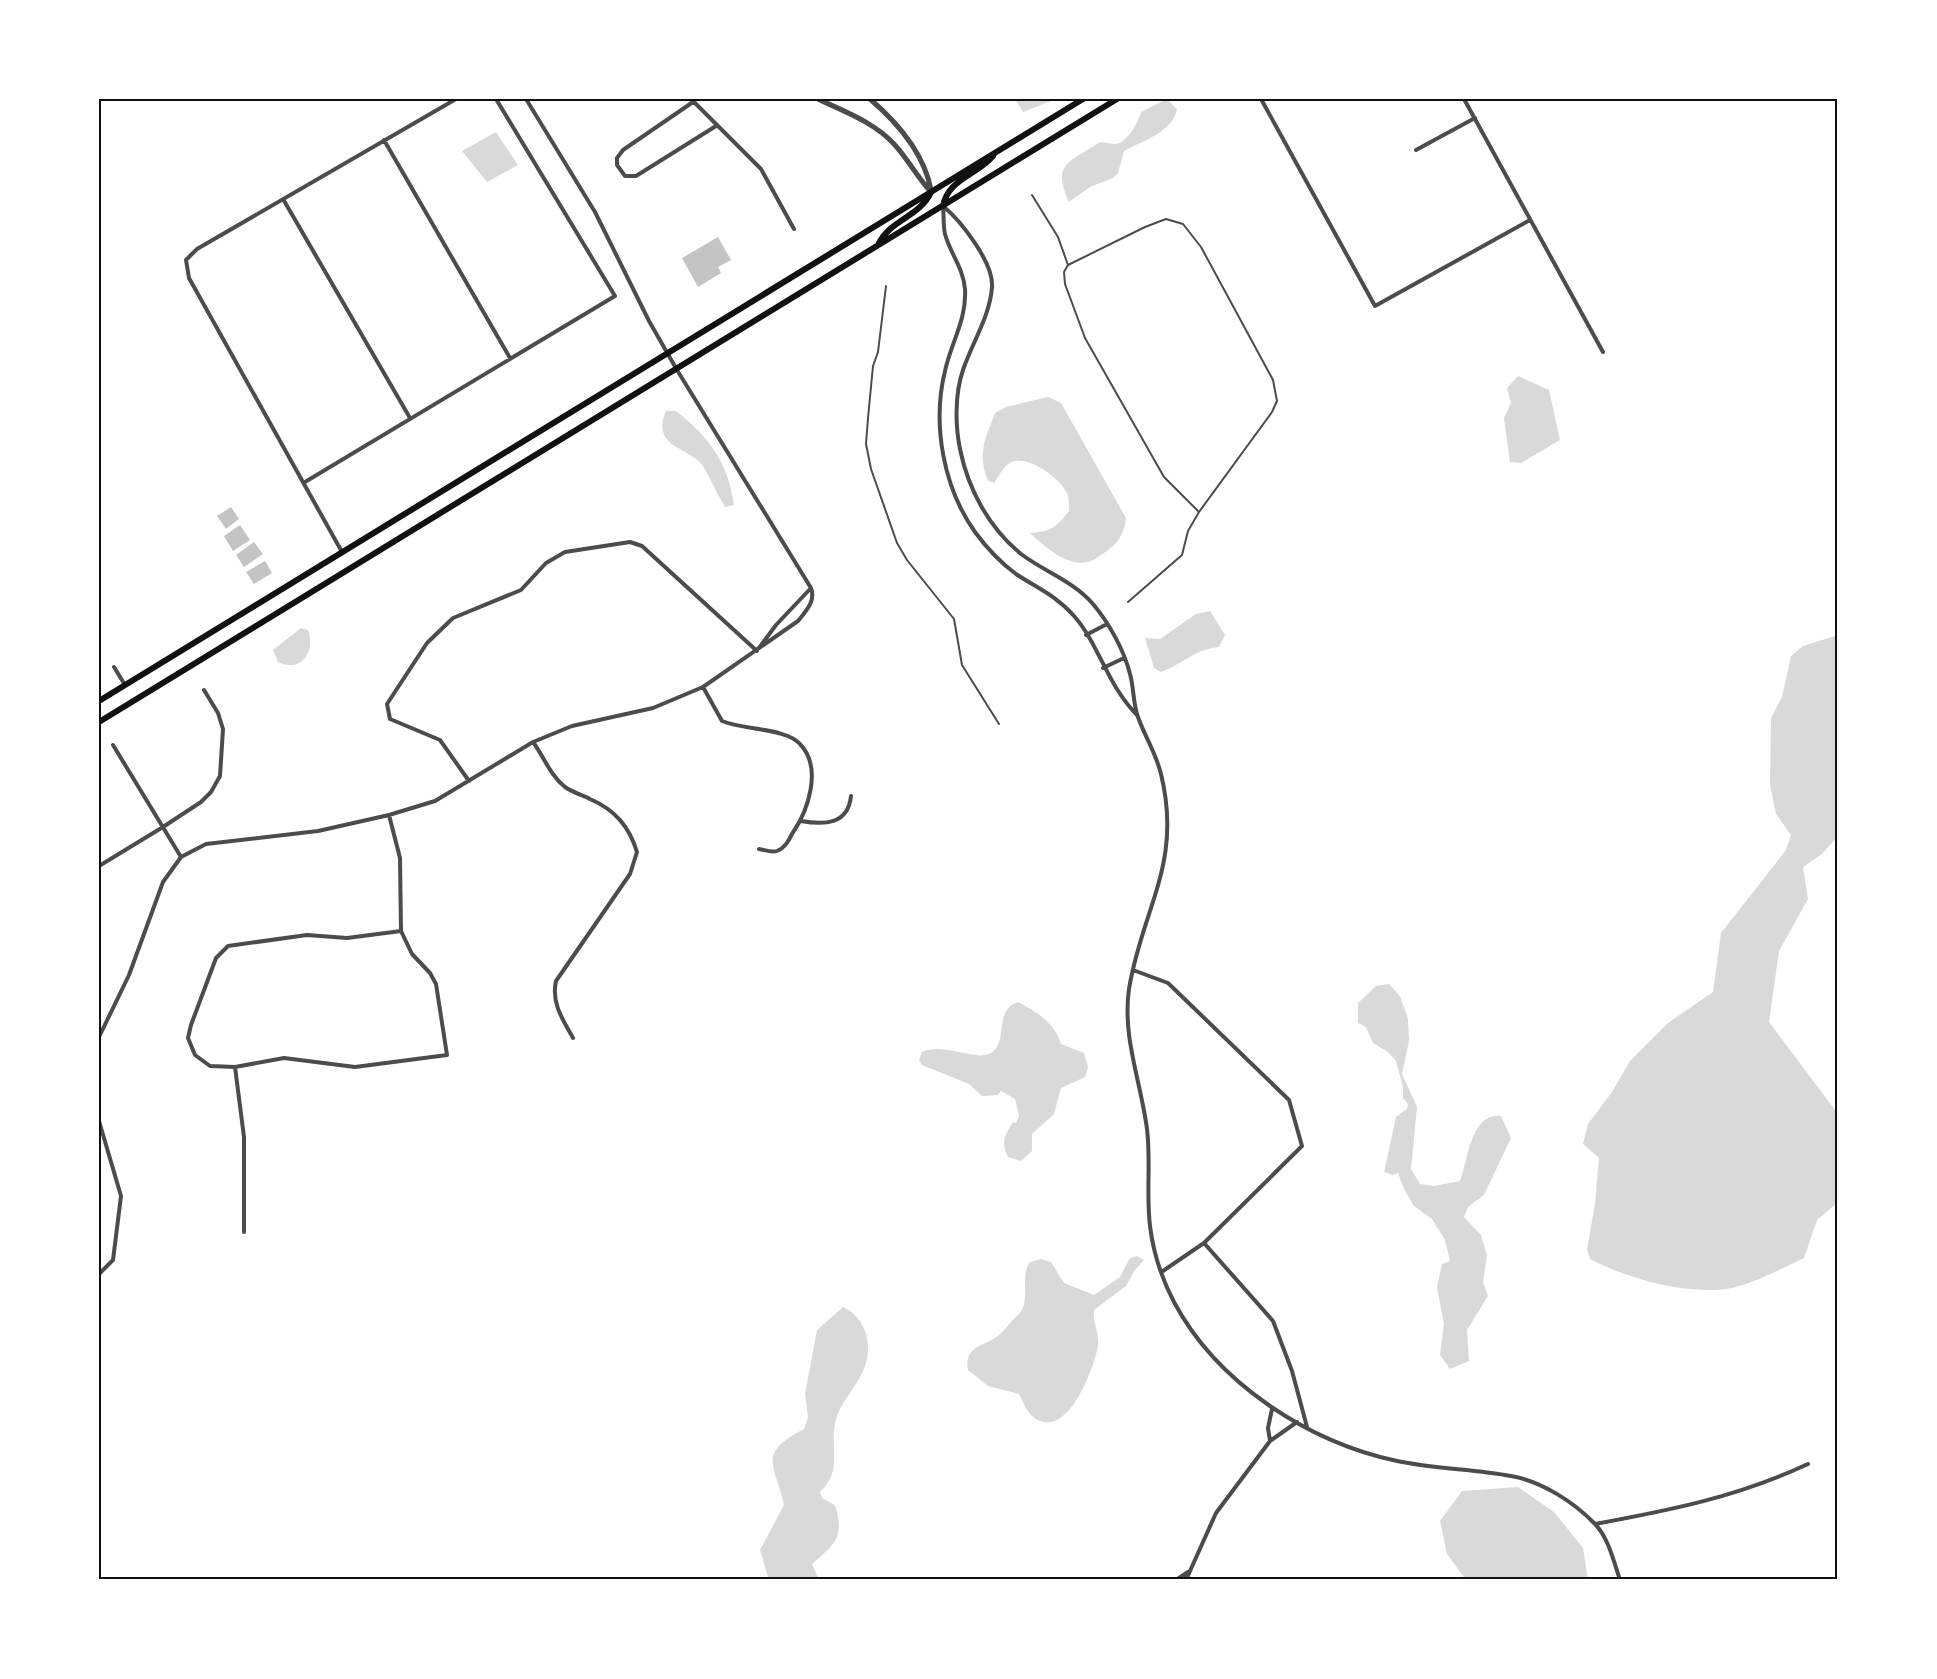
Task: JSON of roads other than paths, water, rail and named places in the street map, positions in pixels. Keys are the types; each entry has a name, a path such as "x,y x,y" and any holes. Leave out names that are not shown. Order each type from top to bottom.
{"main road":[{"path":"99,701 1083,99"},
{"path":"99,722 1117,99"},
{"path":"943,206 951,186 985,166 998,151"},
{"path":"878,246 889,230 922,207 932,192"}],"street":[{"path":"342,553 305,482 189,278 186,260 197,249 456,99"},
{"path":"305,482 615,296 496,99"},
{"path":"99,1037 129,975 163,882 181,857 206,844 318,831 389,815 435,801 534,742 572,726 653,708 704,687 798,621 809,607 814,595 811,588 677,370 595,212 526,99"},
{"path":"818,99 879,130 894,144 918,178 932,192"},
{"path":"870,99 898,124 927,171 932,192"},
{"path":"1261,99 1375,306 1530,220"},
{"path":"1464,99 1603,352"},
{"path":"716,126 636,176 626,176 620,171 617,158 623,150 692,100 761,170 794,229"},
{"path":"1416,150 1475,118"},
{"path":"384,140 510,358"},
{"path":"283,199 410,418"},
{"path":"943,206 961,222 993,282 989,305 961,378 957,419 959,447 966,475 980,504 997,530 1022,554 1079,588 1107,624 1130,671 1137,715 1155,751 1168,810 1167,856 1162,879 1132,970 1128,997 1129,1040 1147,1131 1149,1224 1166,1286 1188,1326 1219,1363 1272,1409 1353,1449 1399,1462 1515,1476 1544,1487 1595,1524 1611,1555 1620,1580"},
{"path":"943,206 945,234 960,265 965,289 963,318 945,371 939,402 939,431 947,473 957,500 974,531 1015,573 1060,600 1078,620 1124,702 1137,715"},
{"path":"470,781 440,740 390,719 387,704 427,643 453,618 521,590 546,563 565,552 630,542 642,546 757,651"},
{"path":"757,651 776,625 811,588"},
{"path":"1086,635 1107,624"},
{"path":"1103,668 1124,658"},
{"path":"114,667 125,685"},
{"path":"704,687 722,721 786,736 797,741 806,752 811,766 810,792 801,821 778,850 759,849"},
{"path":"99,866 206,798 220,776 223,729 218,713 204,690"},
{"path":"534,742 553,775 566,787 607,807 616,814 626,827 637,852 630,874 556,981 554,991 557,1008 573,1038"},
{"path":"113,745 181,857"},
{"path":"801,821 825,824 838,820 848,809 851,796"},
{"path":"389,815 400,858 400,931 412,954 430,973 436,984 447,1055 355,1067 284,1058 234,1067 210,1066 195,1055 188,1038 212,969 221,951 244,942 286,937 307,935 347,938 400,931"},
{"path":"1132,970 1168,983 1289,1100 1302,1146 1204,1243 1162,1271"},
{"path":"234,1067 244,1137 244,1232"},
{"path":"99,1121 120,1196 113,1260 99,1274"},
{"path":"1204,1243 1273,1321 1292,1371 1307,1427"},
{"path":"1270,1442 1268,1428 1272,1409"},
{"path":"1186,1580 1216,1513 1270,1442 1297,1422"},
{"path":"1595,1524 1698,1505 1768,1481 1808,1464"},
{"path":"1176,1580 1188,1572"}],"lane":[{"path":"1032,195 1058,237 1068,265"},
{"path":"1128,602 1182,555 1188,531 1199,512 1272,412 1277,401 1273,380 1201,247 1184,224 1166,219 1068,265 1064,272 1065,284 1070,304 1085,338 1164,477 1199,512"},
{"path":"886,286 878,352 873,366 868,418 866,444 871,469 897,543 907,560 954,619 962,665 999,724"}]}
